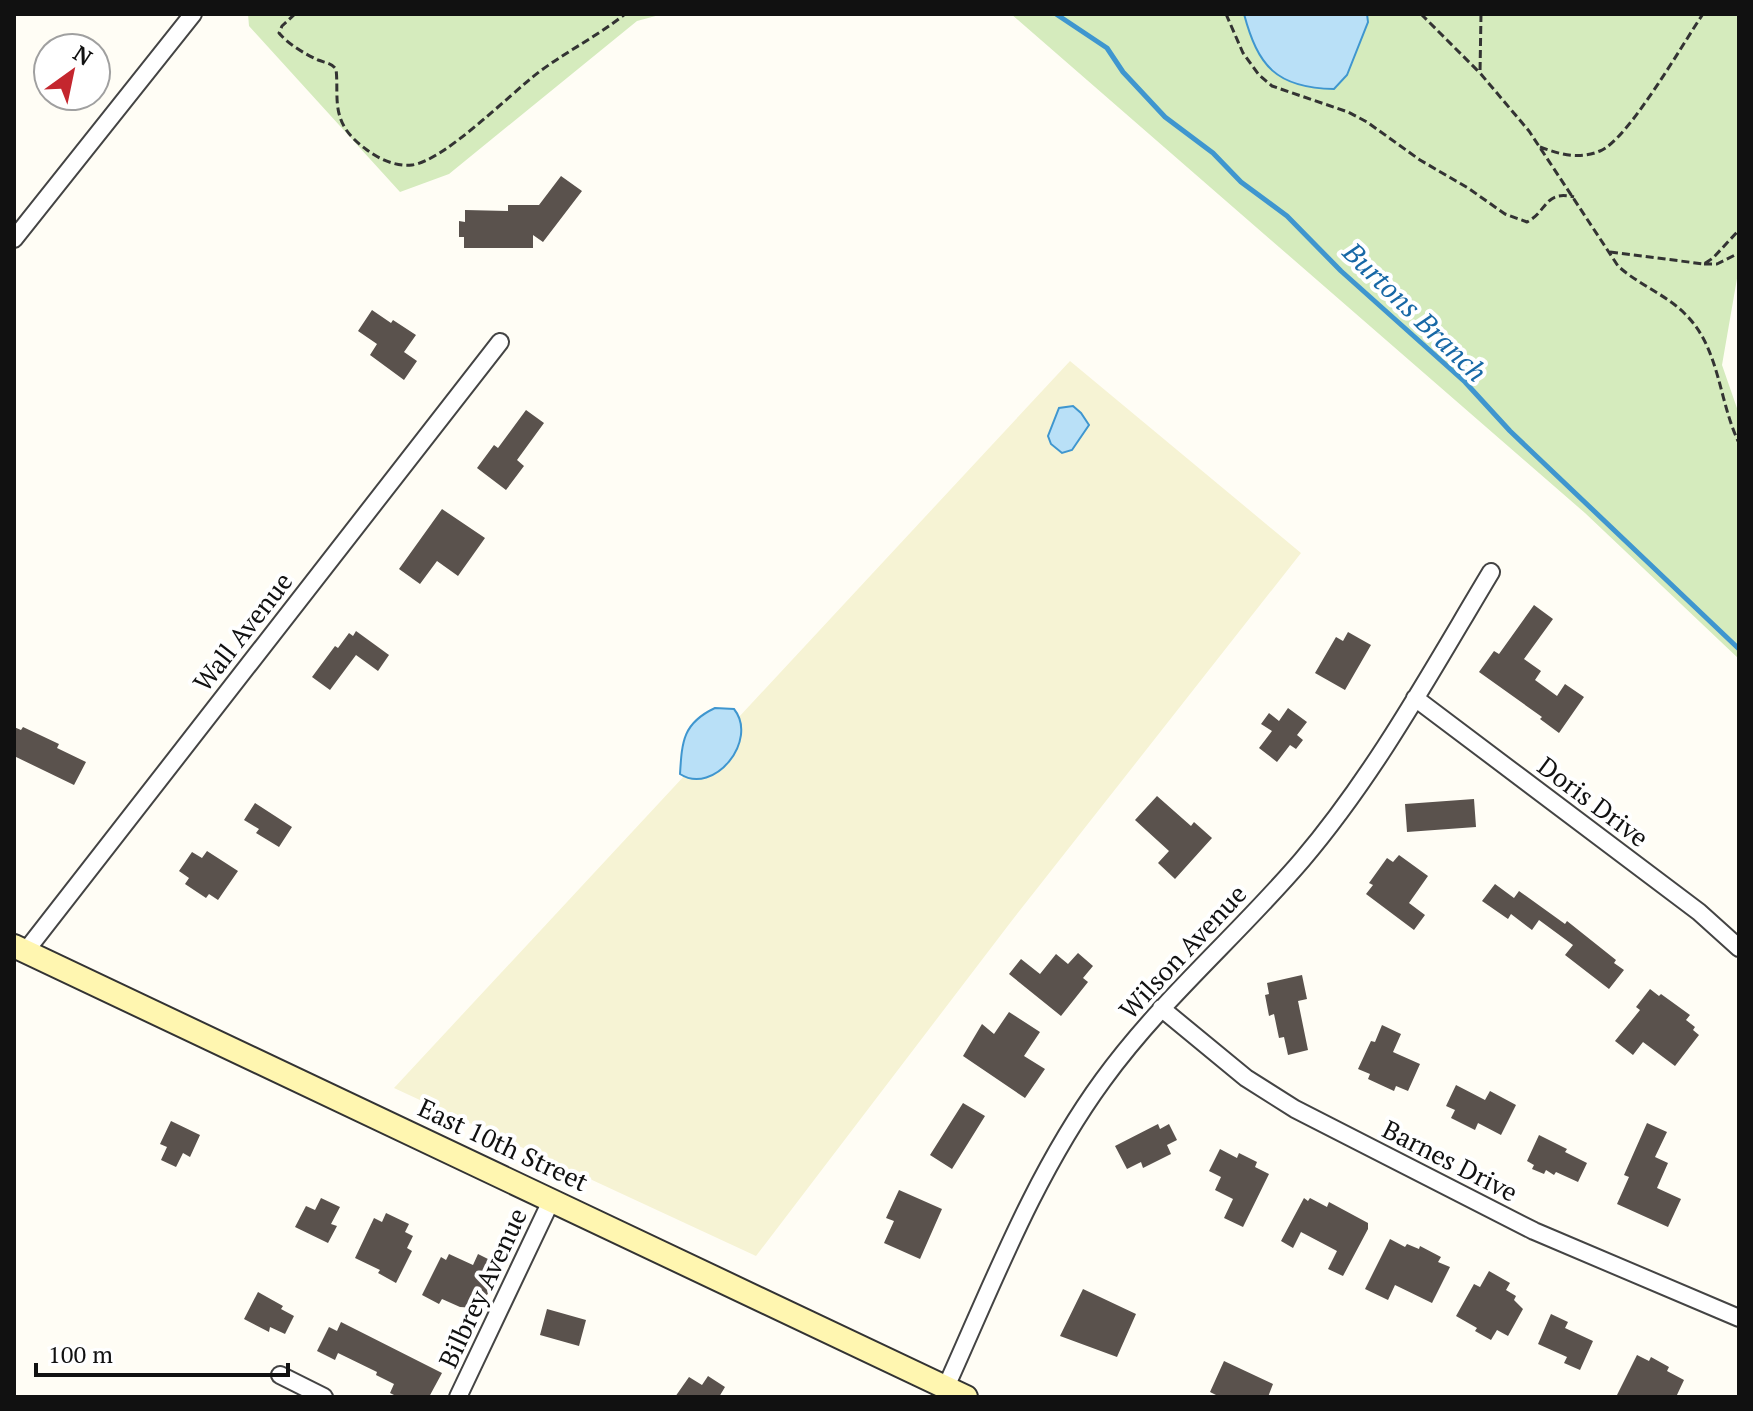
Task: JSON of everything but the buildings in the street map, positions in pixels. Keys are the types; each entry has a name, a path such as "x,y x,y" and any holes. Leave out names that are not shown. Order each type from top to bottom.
{"main road":[{"name":"East 10th Street","path":"17,949 956,1392"}],"street":[{"path":"14,239 193,14"},
{"name":"Wall Avenue","path":"17,949 500,342"},
{"name":"Wilson Avenue","path":"956,1392 1029,1203 1101,1082 1161,1008 1302,860 1360,784 1491,572"},
{"name":"Doris Drive","path":"1415,698 1699,912 1739,948"},
{"name":"Barnes Drive","path":"1161,1008 1246,1078 1295,1109 1534,1231 1739,1318"},
{"name":"Bilbrey Avenue","path":"458,1397 552,1199"},
{"path":"280,1375 324,1397"}],"path":[{"path":"295,14 279,33 306,54 336,69 337,104 348,133 375,157 410,166 425,162 455,141 540,71 625,14"},
{"path":"1226,14 1243,53 1259,75 1272,86 1348,112 1367,122 1505,214 1527,222 1536,217 1552,197 1574,197"},
{"path":"1421,14 1480,73 1540,147 1609,252 1628,275 1677,305 1704,339 1731,427 1739,443"},
{"path":"1480,73 1481,14"},
{"path":"1540,147 1575,156 1603,150 1615,141 1644,105 1703,14"},
{"path":"1704,264 1739,230"},
{"path":"1609,252 1704,264 1717,264 1739,253"}],"shaded area":[{"path":"1070,361 1301,553 1010,923 756,1256 394,1088"}],"green space":[{"path":"248,14 663,14 637,21 449,174 400,192 249,26"},
{"path":"1011,14 1739,14 1739,267 1722,365 1739,414 1739,659 1585,513"}],"water":[{"path":"1244,14 1367,14 1368,22 1347,75 1334,89 1314,88 1284,79 1272,71 1256,48"},
{"path":"1073,406 1089,425 1072,450 1062,453 1051,444 1048,436 1059,408"},
{"path":"715,708 734,709 740,722 741,735 737,749 719,771 706,777 693,779 680,774 686,734 696,720"}],"waterway":[{"name":"Burtons Branch","path":"1056,14 1107,48 1123,72 1165,117 1213,153 1241,182 1287,216 1341,271 1465,382 1510,431 1739,649"}]}
